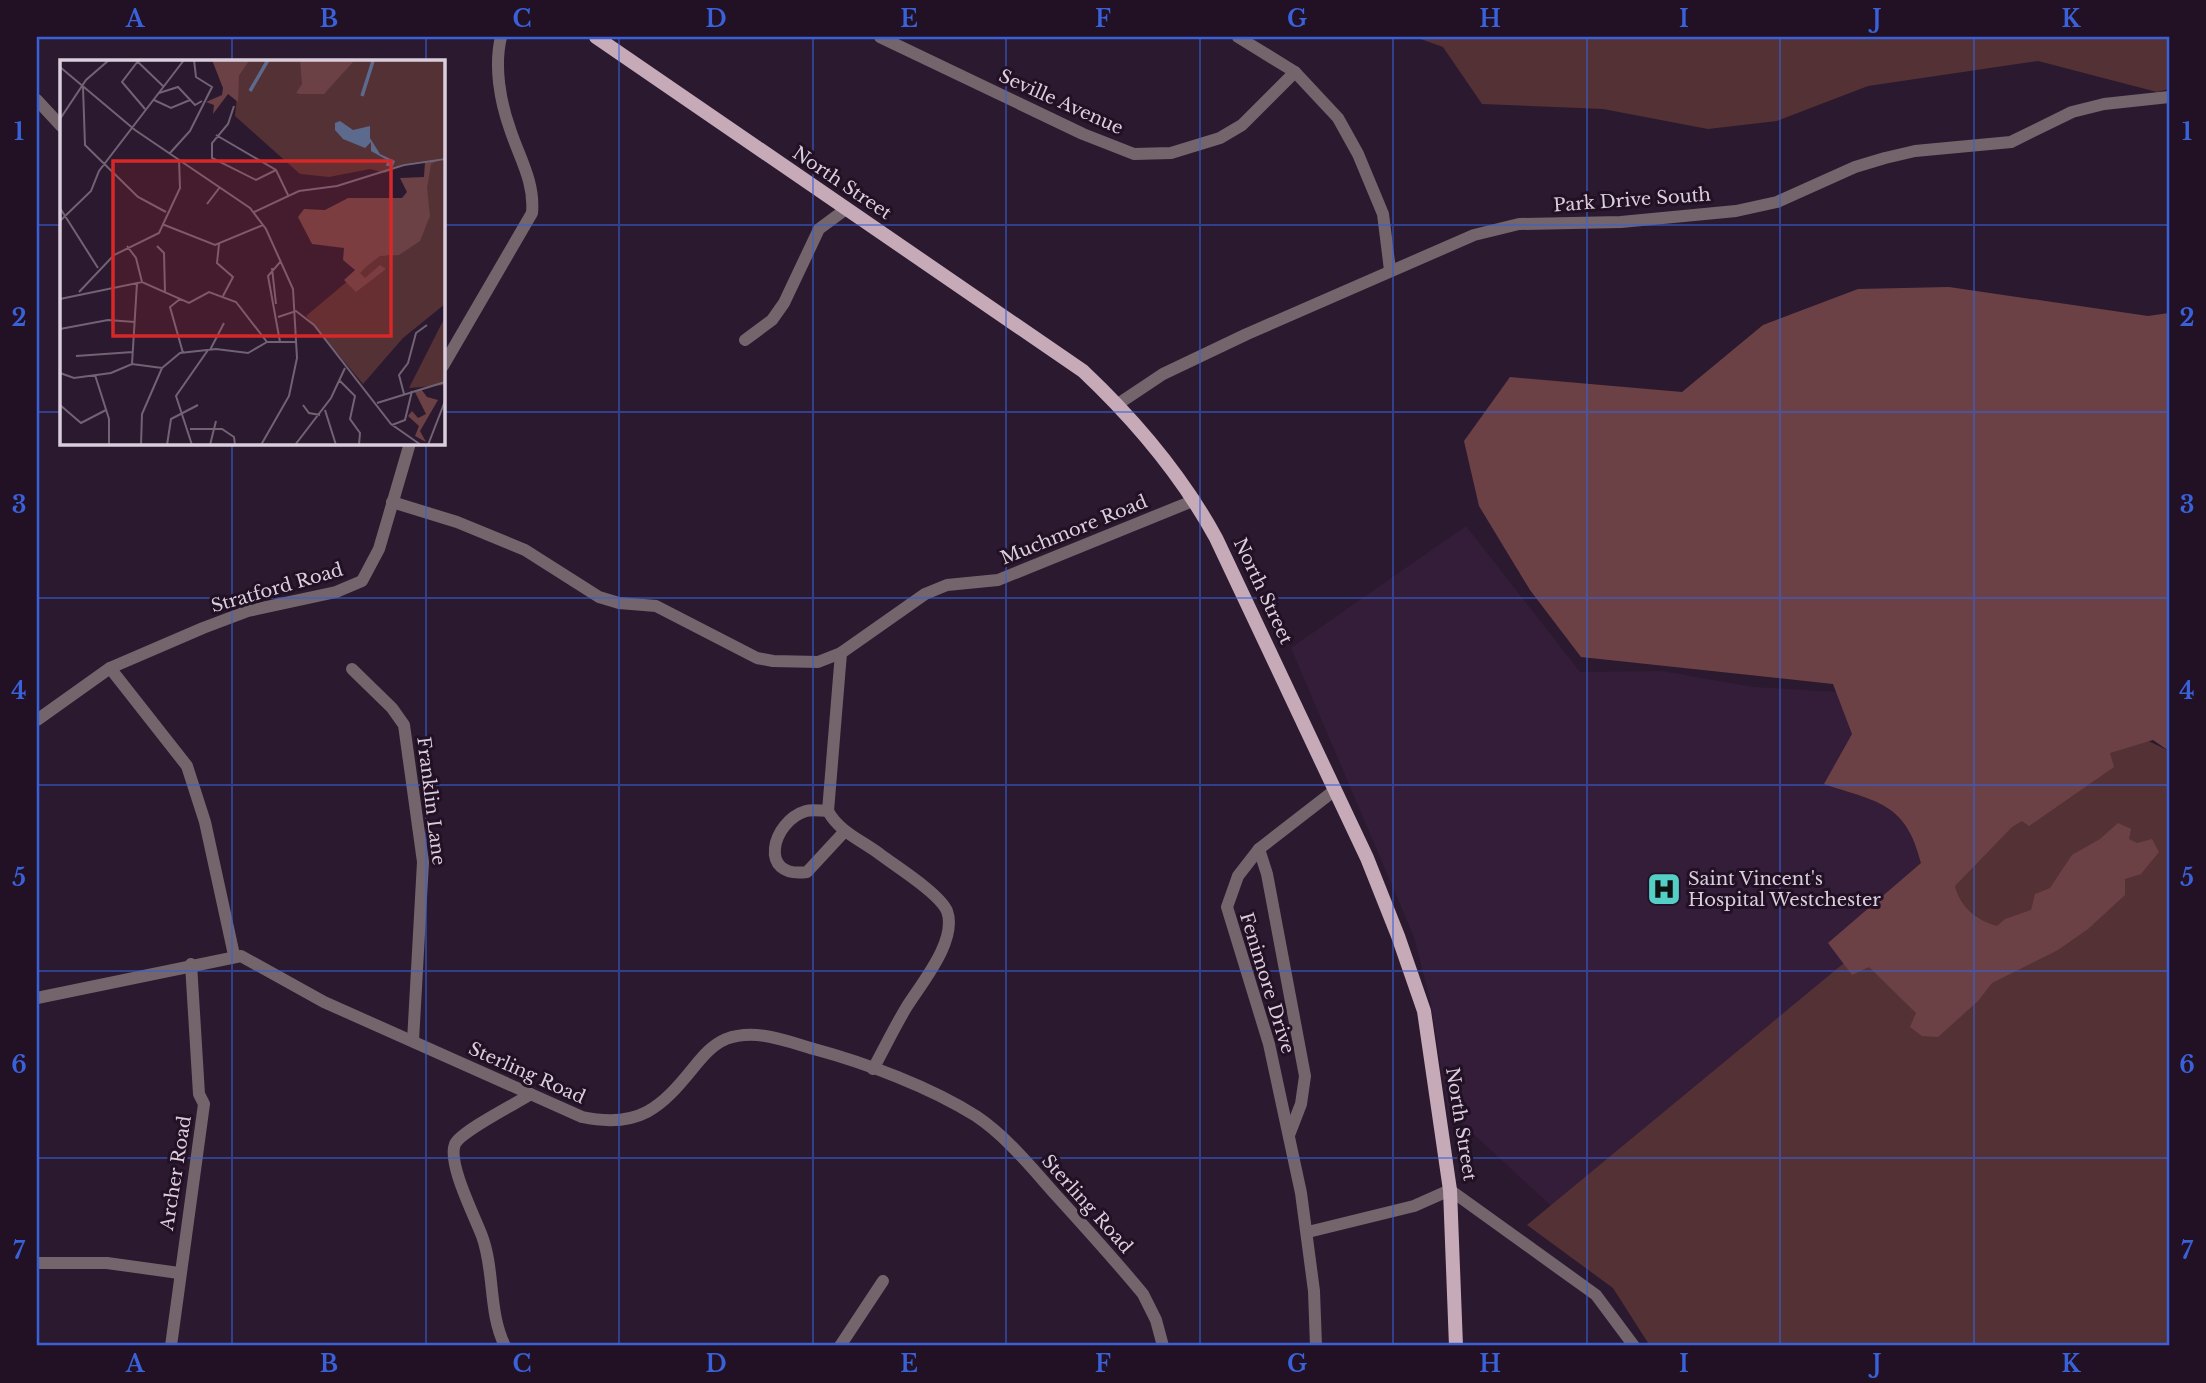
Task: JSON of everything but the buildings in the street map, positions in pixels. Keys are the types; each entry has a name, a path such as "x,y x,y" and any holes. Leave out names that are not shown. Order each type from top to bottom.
{"main road":[{"name":"North Street","path":"596,37 1023,327 1083,371 1118,404 1172,467 1195,500 1216,538 1335,790 1398,936 1424,1011 1450,1190"},
{"path":"1450,1190 1456,1346"}],"street":[{"path":"444,364 532,213 534,193 509,127 499,80 497,51 500,37"},
{"name":"Seville Avenue","path":"880,37 1083,134 1133,153 1171,153 1220,138 1242,125 1295,72"},
{"path":"1238,37 1295,72 1338,118 1358,154 1383,214 1390,270"},
{"name":"Park Drive South","path":"1118,404 1163,374 1390,270 1474,235 1519,224 1620,222 1736,211 1777,202 1855,167 1885,158 1915,151 2011,142 2072,112 2104,104 2169,97"},
{"path":"37,100 60,126"},
{"path":"745,340 772,320 784,303 820,229 846,209"},
{"name":"Stratford Road","path":"37,720 110,668 248,611 337,592 353,586 369,571 410,444"},
{"name":"Muchmore Road","path":"392,502 457,522 524,550 599,597 619,603 656,606 757,658 818,662 841,653 926,594 947,585 998,580 1195,500"},
{"path":"841,653 828,811 845,831 868,845 932,895 947,912 948,922 935,966 907,1006 873,1069"},
{"path":"37,998 234,955 205,822 187,766 110,668"},
{"name":"Franklin Lane","path":"352,669 392,708 404,725 423,862 413,1041"},
{"name":"Fenimore Drive","path":"1316,1346 1307,1232 1289,1135 1269,1044 1227,907 1238,876 1259,849 1335,790"},
{"path":"828,811 808,810 795,817 782,830 774,851 774,859 779,866 790,872 807,872 845,831"},
{"name":"Fenimore Drive","path":"1259,849 1267,874 1306,1076 1301,1104 1289,1135"},
{"name":"Sterling Road","path":"234,955 250,959 324,1002 582,1118 605,1122 636,1116 666,1102 714,1046 742,1035 771,1037 832,1054 938,1095 977,1118 1022,1158 1143,1294 1156,1320 1163,1346"},
{"name":"Archer Road","path":"171,1346 204,1104 200,1094 191,964"},
{"path":"505,1346 496,1324 484,1240 461,1183 454,1154 460,1138 531,1094"},
{"path":"1307,1232 1414,1206 1450,1190"},
{"name":"North Street","path":"1450,1190 1595,1295 1634,1346"},
{"path":"37,1263 107,1263 179,1273"},
{"path":"840,1346 883,1281"}],"shaded area":[{"path":"1415,37 2169,37 2169,89 2157,92 2038,61 1868,86 1777,121 1708,129 1603,109 1482,104 1443,47"},
{"path":"1949,287 2148,316 2169,313 2169,751 2153,740 2110,753 2114,767 2029,826 2022,821 2012,827 1955,886 1957,894 1970,912 1997,926 2005,919 2031,910 2035,894 2050,888 2072,855 2100,839 2118,823 2131,829 2129,839 2137,843 2152,839 2159,852 2141,874 2125,879 2125,895 2088,929 2058,950 1992,983 1978,1001 1938,1037 1922,1036 1910,1027 1916,1013 1869,967 1852,975 1828,943 1921,863 1907,827 1887,807 1824,784 1852,734 1833,684 1581,657 1530,590 1479,506 1464,441 1510,377 1682,392 1763,325 1858,289"},
{"name":"Saint Vincent's Hospital Westchester","path":"1466,526 1580,672 1662,671 1753,687 1973,700 2058,786 1551,1206 1448,1110 1430,999 1414,937 1291,648"},
{"path":"2126,730 2169,751 2169,1346 1650,1346 1613,1288 1527,1225"}],"place":[{"name":"Saint Vincent's Hospital Westchester","path":"1664,889"}]}
